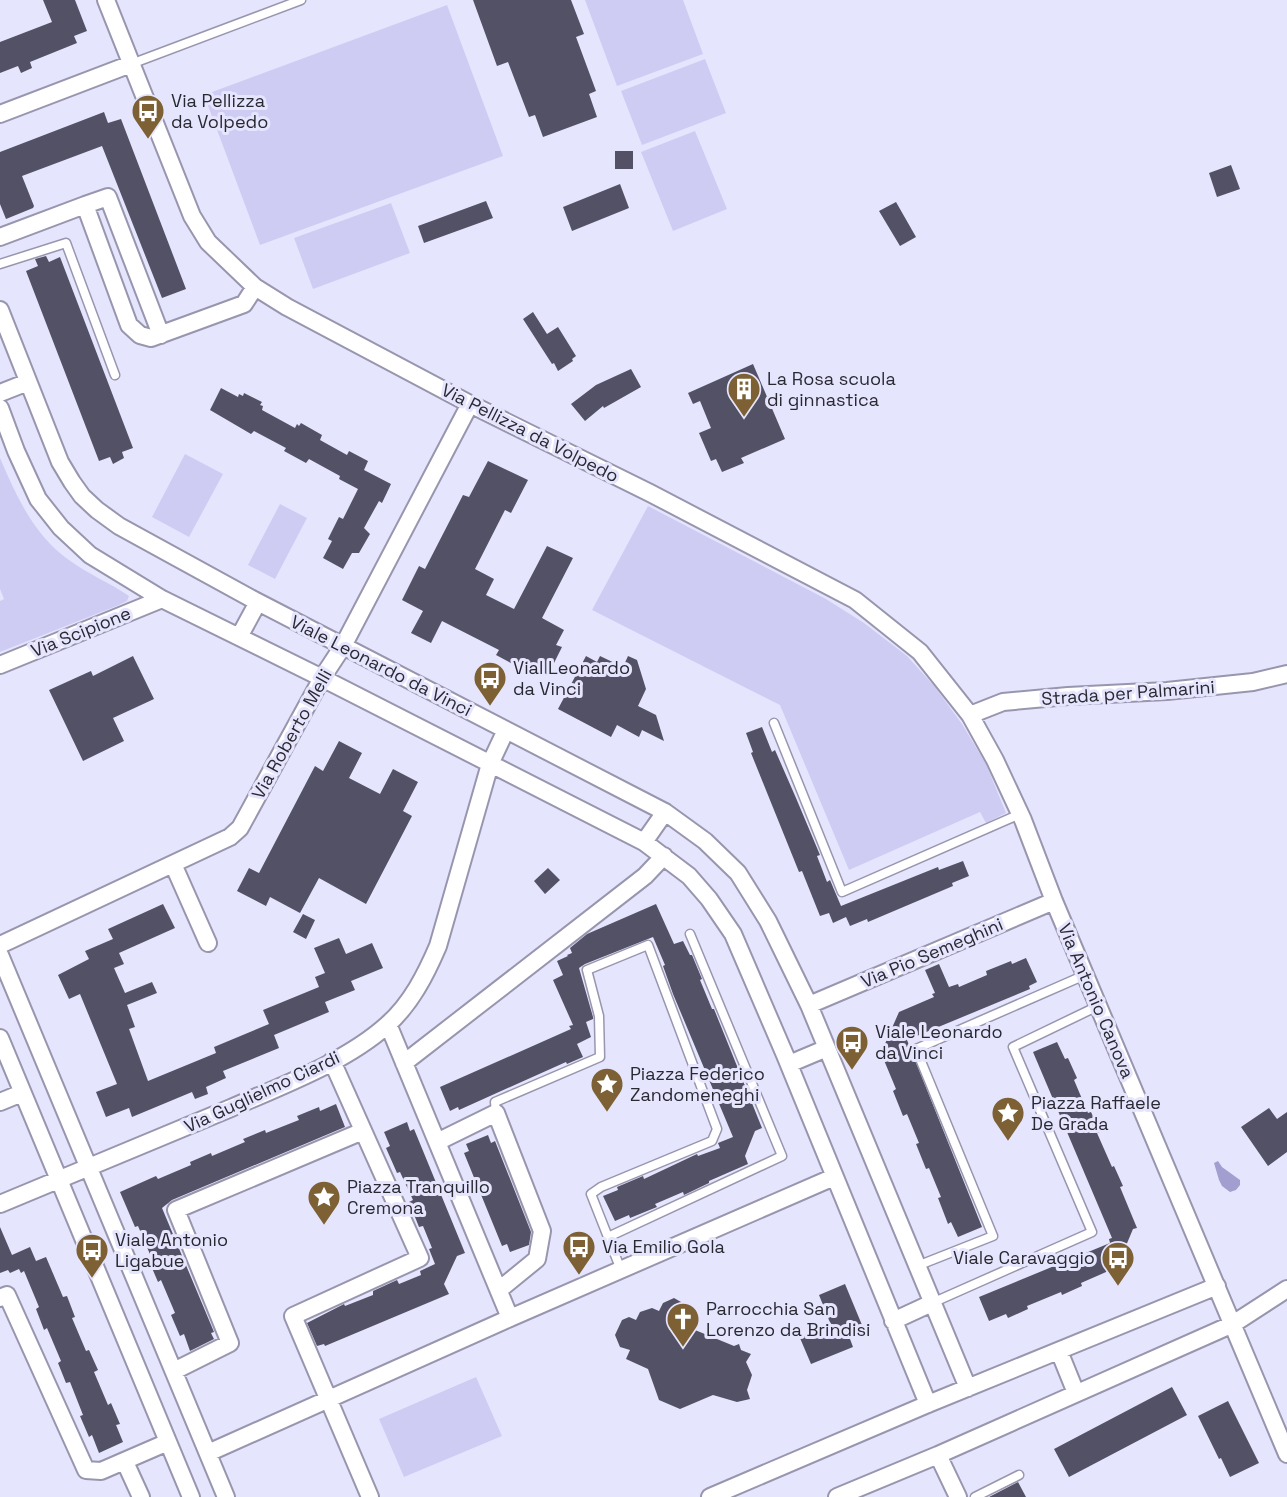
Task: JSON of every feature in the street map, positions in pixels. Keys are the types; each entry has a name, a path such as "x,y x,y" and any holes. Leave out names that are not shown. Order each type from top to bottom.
{"street":[{"name":"Via Pellizza da Volpedo","path":"106,0 192,216 208,242 255,287 287,307 470,404 650,493 855,600 920,652 970,715 995,760 1020,814"},
{"path":"0,114 131,64"},
{"path":"0,237 108,197 161,335"},
{"path":"85,205 129,325 140,335 151,338 244,304 255,287"},
{"name":"Viale Leonardo da Vinci","path":"0,310 60,462 72,482 97,510 119,526 258,602 665,812 705,841 738,873 768,921 809,1005 968,1388"},
{"path":"0,393 28,382"},
{"name":"Via Roberto Melli","path":"0,945 230,837 240,828 322,678 343,646 470,404"},
{"name":"Viale Leonardo da Vinci","path":"0,408 16,451 38,499 61,528 90,555 162,599 644,842 689,876 709,899 733,934 789,1064 928,1404"},
{"name":"Via Scipione","path":"0,665 162,599"},
{"path":"239,637 258,602"},
{"name":"Strada per Palmarini","path":"970,715 1003,702 1178,690 1253,682 1287,674"},
{"name":"Via Guglielmo Ciardi","path":"0,1204 258,1096 332,1061 373,1037 388,1024 405,1006 428,969 438,946 490,764 506,730"},
{"path":"644,842 665,812"},
{"name":"Via Antonio Canova","path":"1020,814 1054,901 1217,1287"},
{"path":"404,1063 645,876 663,856"},
{"path":"172,864 208,942"},
{"name":"Via Pio Semeghini","path":"809,1005 1054,901"},
{"path":"0,955 226,1497"},
{"path":"388,1024 510,1318"},
{"path":"0,1038 191,1497"},
{"path":"789,1064 827,1048"},
{"path":"332,1061 420,1258 293,1316 370,1497"},
{"path":"0,1102 22,1093"},
{"path":"437,1142 496,1113 542,1231 537,1259 499,1290"},
{"path":"174,1371 230,1343 176,1210 363,1131"},
{"path":"208,1453 510,1318 834,1178"},
{"path":"710,1497 742,1487 928,1404 1217,1287 1287,1454"},
{"path":"837,1497 877,1490 938,1455 1233,1324 1287,1288"},
{"path":"0,1298 7,1295 86,1470 100,1471 168,1442"},
{"path":"893,1321 932,1303"},
{"path":"1059,1351 1076,1393"},
{"path":"938,1455 958,1497"},
{"path":"125,1461 141,1497"}],"lane":[{"path":"131,64 302,0"},
{"path":"0,264 66,243 115,375"},
{"path":"774,723 842,892 1020,814"},
{"path":"608,1236 782,1156 690,934"},
{"path":"496,1113 495,1102 600,1057 599,1016 587,970 648,945 717,1129 712,1141 601,1187 591,1194 621,1270"},
{"path":"917,1266 993,1236 916,1049 1085,975"},
{"path":"932,1303 1092,1232 1013,1047 1098,1006"},
{"path":"975,1497 1019,1475"}],"shaded area":[{"path":"585,0 683,0 703,54 617,86"},
{"path":"447,5 503,156 260,245 204,95"},
{"path":"705,59 726,113 642,145 621,91"},
{"path":"695,131 727,209 673,231 641,152"},
{"path":"391,203 410,253 313,289 294,238"},
{"path":"185,454 223,474 189,537 152,517"},
{"path":"0,458 27,514 46,539 76,565 129,596 127,601 119,605 0,652 0,601 4,599 0,589"},
{"path":"280,504 307,518 275,579 248,565"},
{"path":"648,506 826,599 864,623 907,656 935,687 962,724 986,764 1006,813 986,823 980,812 849,870 780,705 592,610"},
{"path":"1218,1161 1222,1167 1240,1180 1240,1185 1236,1190 1230,1192 1222,1186 1214,1163"},
{"path":"476,1377 502,1436 404,1477 379,1419"}],"building":[{"path":"43,0 75,0 87,31 74,36 77,43 30,62 32,68 21,73 18,66 0,73 0,42 52,22"},
{"path":"473,0 571,0 584,34 576,37 596,91 589,94 597,117 543,137 535,115 529,117 508,62 497,66"},
{"path":"104,112 108,123 121,119 186,289 162,298 102,146 22,176 34,206 6,219 0,204 0,152"},
{"path":"615,151 633,151 633,169 615,169"},
{"path":"1231,165 1240,189 1217,197 1209,173"},
{"path":"620,184 629,208 572,231 563,207"},
{"path":"486,201 493,218 424,243 418,226"},
{"path":"896,202 916,237 900,246 879,211"},
{"path":"46,256 49,262 60,257 133,448 122,452 124,458 113,464 110,457 99,461 26,271 38,266 35,259"},
{"path":"533,312 547,334 558,327 576,356 572,359 573,361 558,371 523,319"},
{"name":"La Rosa scuola di ginnastica","path":"753,364 785,439 741,458 744,463 722,472 716,459 711,461 699,433 711,428 700,401 693,404 688,393"},
{"path":"631,369 641,387 604,408 603,406 585,421 571,404 596,385"},
{"path":"221,388 238,397 239,394 243,396 244,393 262,402 260,405 263,406 262,410 295,428 301,423 322,435 320,440 347,455 349,451 368,461 364,470 391,484 382,503 379,501 364,528 370,534 359,553 352,553 343,569 323,558 332,541 328,539 339,517 343,519 358,489 309,459 306,463 284,451 286,448 254,431 251,434 210,410"},
{"path":"488,461 528,480 511,513 505,510 475,569 494,579 486,595 514,609 547,546 573,558 542,618 564,630 556,645 562,647 548,675 531,666 528,672 496,655 499,650 442,621 431,643 411,633 423,611 402,600 419,566 425,569 463,495 469,497"},
{"path":"133,656 154,699 113,718 124,741 83,761 49,690 91,671 93,676"},
{"path":"586,656 597,662 600,656 623,667 628,656 637,660 646,689 638,706 656,715 664,741 642,730 639,737 617,725 611,737 558,709"},
{"path":"762,727 772,752 775,750 820,855 817,856 827,882 830,880 841,906 938,867 939,870 963,861 969,876 952,883 953,886 868,922 867,919 850,926 846,917 833,923 829,913 820,916 802,871 799,872 751,753 753,752 746,733"},
{"path":"339,741 362,753 349,778 380,794 393,769 418,782 403,811 412,816 366,904 319,878 300,913 270,897 266,906 237,891 249,868 259,873 315,766 323,771"},
{"path":"548,868 560,880 545,894 534,881"},
{"path":"163,904 175,928 119,953 124,964 114,968 125,993 152,982 157,993 127,1005 135,1027 129,1029 148,1081 216,1053 214,1047 269,1024 263,1010 319,987 315,977 325,973 314,948 339,938 346,954 372,943 383,968 351,981 355,990 325,1002 329,1012 274,1035 279,1048 223,1071 226,1078 206,1087 208,1094 195,1099 192,1092 132,1117 129,1108 106,1117 96,1092 117,1084 80,994 69,999 58,975 89,959 85,951 113,939 108,929"},
{"path":"656,904 674,944 683,941 692,955 702,979 700,980 762,1128 755,1131 745,1156 748,1164 684,1195 683,1192 655,1204 657,1207 630,1218 629,1215 615,1221 603,1196 643,1176 644,1179 697,1154 698,1156 720,1148 718,1143 733,1137 673,994 663,966 665,965 653,937 579,968 593,1017 586,1022 591,1037 577,1044 583,1057 567,1064 566,1062 459,1110 458,1107 450,1111 440,1087 571,1029 569,1026 573,1025 553,980 563,975 557,961 572,953 570,948 587,934"},
{"path":"303,914 315,920 306,939 293,932"},
{"path":"1026,958 1037,982 1029,986 1030,989 907,1040 982,1227 958,1237 951,1222 948,1224 938,1198 941,1197 929,1168 926,1169 916,1144 919,1143 907,1114 903,1116 893,1091 896,1089 881,1053 899,1012 934,997 932,994 935,993 925,970 939,964 949,987 958,984 959,987 987,975 986,971"},
{"path":"1057,1042 1065,1059 1068,1058 1077,1078 1074,1080 1088,1113 1091,1112 1100,1132 1097,1133 1112,1167 1114,1166 1123,1186 1120,1187 1137,1228 1133,1229 1120,1260 1122,1265 1081,1283 1082,1286 1062,1295 1061,1292 1027,1306 1028,1309 1008,1318 1006,1314 989,1321 979,1297 1110,1243 1109,1239 1112,1238 1033,1052"},
{"path":"336,1104 345,1127 172,1200 162,1208 214,1332 211,1333 214,1339 190,1351 184,1334 180,1336 171,1315 175,1313 161,1280 158,1282 149,1261 152,1259 120,1192 156,1176 158,1179 191,1165 190,1162 211,1153 212,1156 245,1142 243,1139 265,1130 266,1133 299,1120 297,1116 319,1107 320,1111"},
{"path":"1269,1108 1277,1119 1287,1112 1287,1152 1268,1166 1241,1127"},
{"path":"407,1122 410,1131 414,1129 465,1253 457,1256 444,1284 449,1294 325,1346 324,1344 317,1346 307,1323 344,1304 345,1306 373,1295 373,1291 397,1280 399,1284 421,1275 420,1271 435,1264 429,1249 432,1248 423,1226 419,1227 409,1202 413,1200 386,1148 390,1146 384,1132"},
{"path":"488,1135 491,1143 495,1141 531,1232 529,1245 510,1252 507,1244 502,1246 464,1153 469,1151 466,1144"},
{"path":"0,1227 12,1255 30,1247 36,1261 46,1257 63,1297 67,1296 75,1317 72,1318 86,1351 89,1350 98,1370 94,1372 108,1405 111,1403 120,1424 116,1425 123,1442 99,1453 92,1435 89,1437 70,1382 66,1383 58,1363 61,1361 47,1328 44,1330 36,1309 39,1307 24,1271 21,1273 19,1269 10,1273 8,1270 0,1273"},
{"path":"845,1284 862,1325 847,1331 853,1347 811,1364 800,1338 831,1325 819,1295"},
{"name":"Parrocchia San Lorenzo da Brindisi","path":"674,1298 681,1302 691,1324 696,1326 695,1330 734,1346 739,1344 741,1350 751,1354 746,1362 752,1375 747,1390 750,1399 737,1402 713,1395 680,1409 659,1400 648,1369 626,1359 630,1350 620,1347 615,1335 622,1320 629,1317 636,1320 640,1312 652,1308 659,1311 663,1303"},
{"path":"1172,1387 1187,1415 1069,1477 1054,1449"},
{"path":"1228,1401 1259,1463 1230,1477 1198,1416"},
{"path":"1018,1482 1026,1497 989,1497"}],"place":[{"name":"Via Pellizza da Volpedo","path":"148,140"},
{"name":"La Rosa scuola di ginnastica","path":"744,418"},
{"name":"Vial Leonardo da Vinci","path":"490,707"},
{"name":"Viale Leonardo da Vinci","path":"852,1071"},
{"name":"Piazza Federico Zandomeneghi","path":"607,1113"},
{"name":"Piazza Raffaele De Grada","path":"1008,1142"},
{"name":"Piazza Tranquillo Cremona","path":"324,1226"},
{"name":"Via Emilio Gola","path":"579,1276"},
{"name":"Viale Antonio Ligabue","path":"92,1279"},
{"name":"Viale Caravaggio","path":"1118,1287"},
{"name":"Parrocchia San Lorenzo da Brindisi","path":"683,1348"}]}
